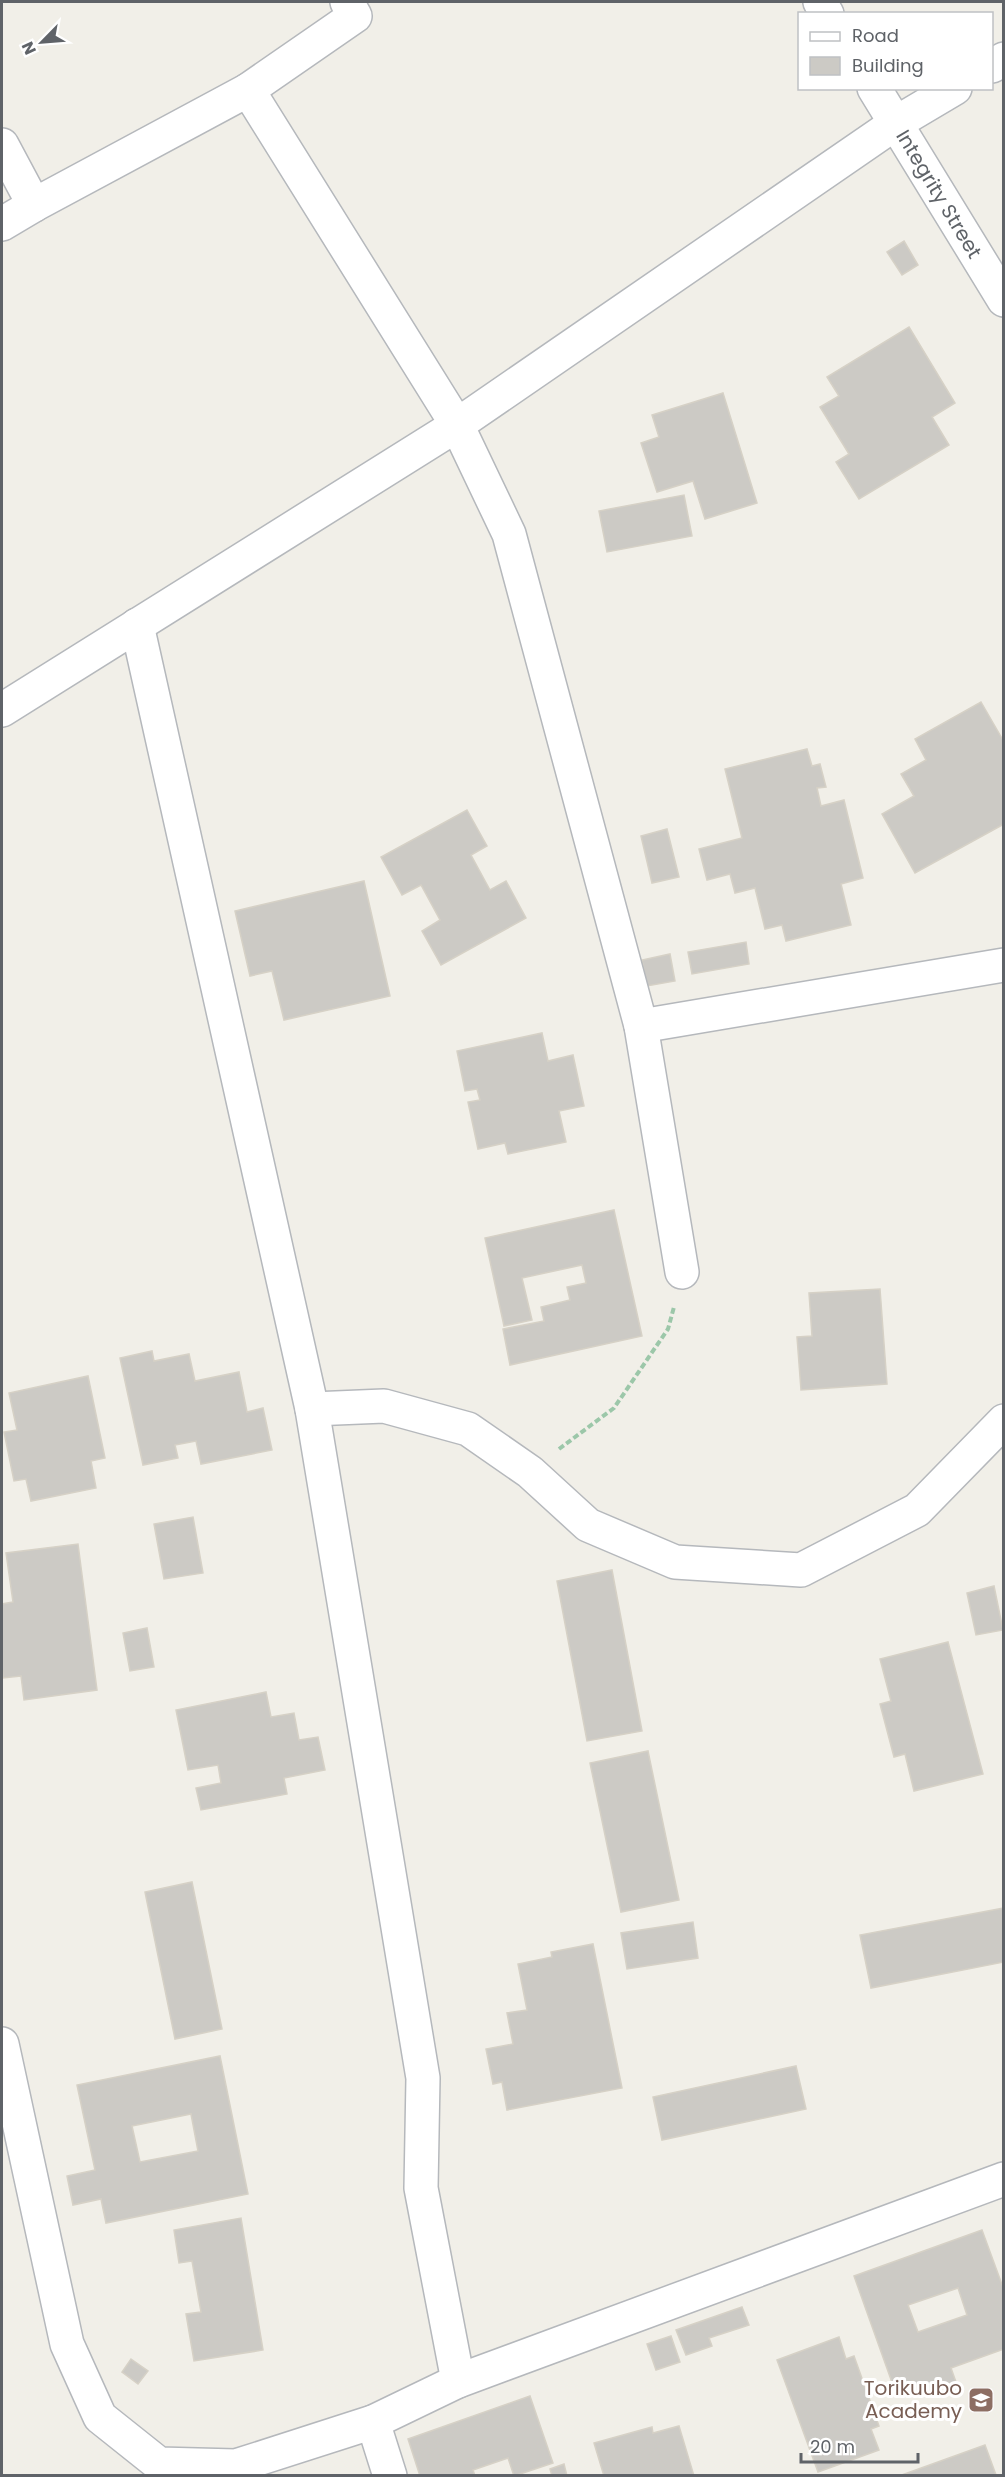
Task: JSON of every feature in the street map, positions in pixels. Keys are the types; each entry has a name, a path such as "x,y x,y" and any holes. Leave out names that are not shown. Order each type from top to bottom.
{"street":[{"path":"2,224 248,90 355,16 346,2"},
{"path":"248,90 457,425 509,534 641,1026 682,1272"},
{"name":"Integrity Street","path":"875,90 1004,300"},
{"path":"2,710 457,425 896,123 952,90"},
{"path":"2,145 34,206"},
{"path":"137,625 312,1409 423,2078 421,2188 458,2381"},
{"path":"641,1026 1004,965"},
{"path":"312,1409 384,1406 468,1429 530,1472 588,1525 675,1562 801,1570 917,1510 1004,1421"},
{"path":"2,2044 67,2344 100,2417 159,2464 236,2466 373,2422 458,2381 1004,2179"},
{"path":"373,2422 390,2475"}],"path":[{"path":"530,1472 614,1408 668,1329 682,1272"}],"building":[{"path":"904,241 918,265 902,275 887,252"},
{"path":"909,327 955,403 932,417 949,445 859,499 836,462 849,454 820,407 839,396 827,377"},
{"path":"723,393 757,503 705,519 693,481 657,492 641,443 659,437 652,415"},
{"path":"684,495 692,536 607,552 599,511"},
{"path":"981,702 1004,742 1004,824 915,873 882,814 914,796 901,774 926,760 915,739"},
{"path":"807,749 812,766 820,764 826,787 817,788 821,806 844,800 863,878 841,884 851,925 786,941 782,925 765,929 755,888 735,893 730,874 707,880 699,849 742,838 725,769"},
{"path":"467,810 487,846 471,855 490,890 506,881 526,918 441,965 422,931 440,920 421,885 402,895 381,857"},
{"path":"667,829 679,877 652,883 641,836"},
{"path":"364,881 390,996 284,1020 272,971 250,976 235,911"},
{"path":"746,942 749,964 692,974 688,952"},
{"path":"670,954 675,981 647,986 642,960"},
{"path":"542,1033 548,1061 573,1055 584,1106 559,1111 566,1142 508,1154 505,1143 478,1149 468,1102 480,1100 477,1089 465,1091 457,1051"},
{"path":"614,1210 642,1336 510,1365 503,1329 544,1321 541,1307 570,1300 567,1287 586,1283 582,1265 522,1278 532,1320 504,1326 485,1238"},
{"path":"880,1289 887,1384 801,1390 797,1337 812,1336 809,1293"},
{"path":"152,1351 154,1361 189,1354 195,1381 239,1372 247,1412 263,1408 272,1450 201,1464 196,1441 175,1445 178,1458 143,1465 120,1358"},
{"path":"88,1376 105,1458 91,1461 96,1488 31,1501 26,1479 14,1481 4,1432 17,1430 9,1393"},
{"path":"193,1517 203,1573 164,1579 154,1524"},
{"path":"78,1544 97,1690 24,1700 21,1676 3,1678 2,1604 13,1602 6,1553"},
{"path":"612,1570 642,1731 587,1741 557,1581"},
{"path":"994,1586 1003,1630 976,1635 967,1593"},
{"path":"147,1628 154,1667 130,1671 123,1633"},
{"path":"948,1642 983,1774 914,1791 905,1754 894,1757 880,1704 891,1701 880,1659"},
{"path":"266,1692 271,1717 294,1713 299,1740 318,1737 325,1770 284,1778 287,1794 201,1810 196,1788 221,1783 218,1765 188,1770 176,1710"},
{"path":"648,1751 679,1900 621,1912 590,1763"},
{"path":"192,1882 222,2029 175,2039 145,1892"},
{"path":"1004,1908 1004,1962 871,1988 860,1935"},
{"path":"693,1922 698,1958 627,1969 621,1933"},
{"path":"593,1944 622,2088 507,2110 502,2082 493,2084 486,2049 513,2044 507,2013 527,2010 518,1964 552,1957 551,1952"},
{"path":"220,2056 248,2194 106,2223 101,2199 73,2205 67,2176 95,2170 77,2085","holes":["191,2114 198,2151 140,2162 132,2126"]},
{"path":"796,2066 806,2109 662,2140 653,2097"},
{"path":"241,2218 263,2350 194,2361 186,2314 201,2312 192,2261 179,2263 174,2230"},
{"path":"982,2230 1004,2290 1004,2349 951,2368 956,2382 919,2396 913,2381 894,2388 854,2276","holes":["958,2288 967,2315 918,2332 908,2305"]},
{"path":"742,2307 749,2325 709,2338 712,2346 686,2355 676,2330"},
{"path":"671,2336 680,2362 656,2370 647,2344"},
{"path":"839,2337 846,2359 854,2356 879,2426 871,2429 879,2450 818,2472 777,2360"},
{"path":"131,2359 148,2371 138,2384 122,2372"},
{"path":"530,2396 553,2463 514,2476 508,2458 473,2470 475,2476 420,2476 408,2439"},
{"path":"679,2426 694,2476 604,2476 594,2443 652,2427 653,2433"},
{"path":"985,2445 996,2475 994,2476 899,2476"},
{"path":"564,2464 567,2476 552,2476 550,2469"}],"place":[{"name":"Torikuubo Academy","path":"981,2400"}]}
